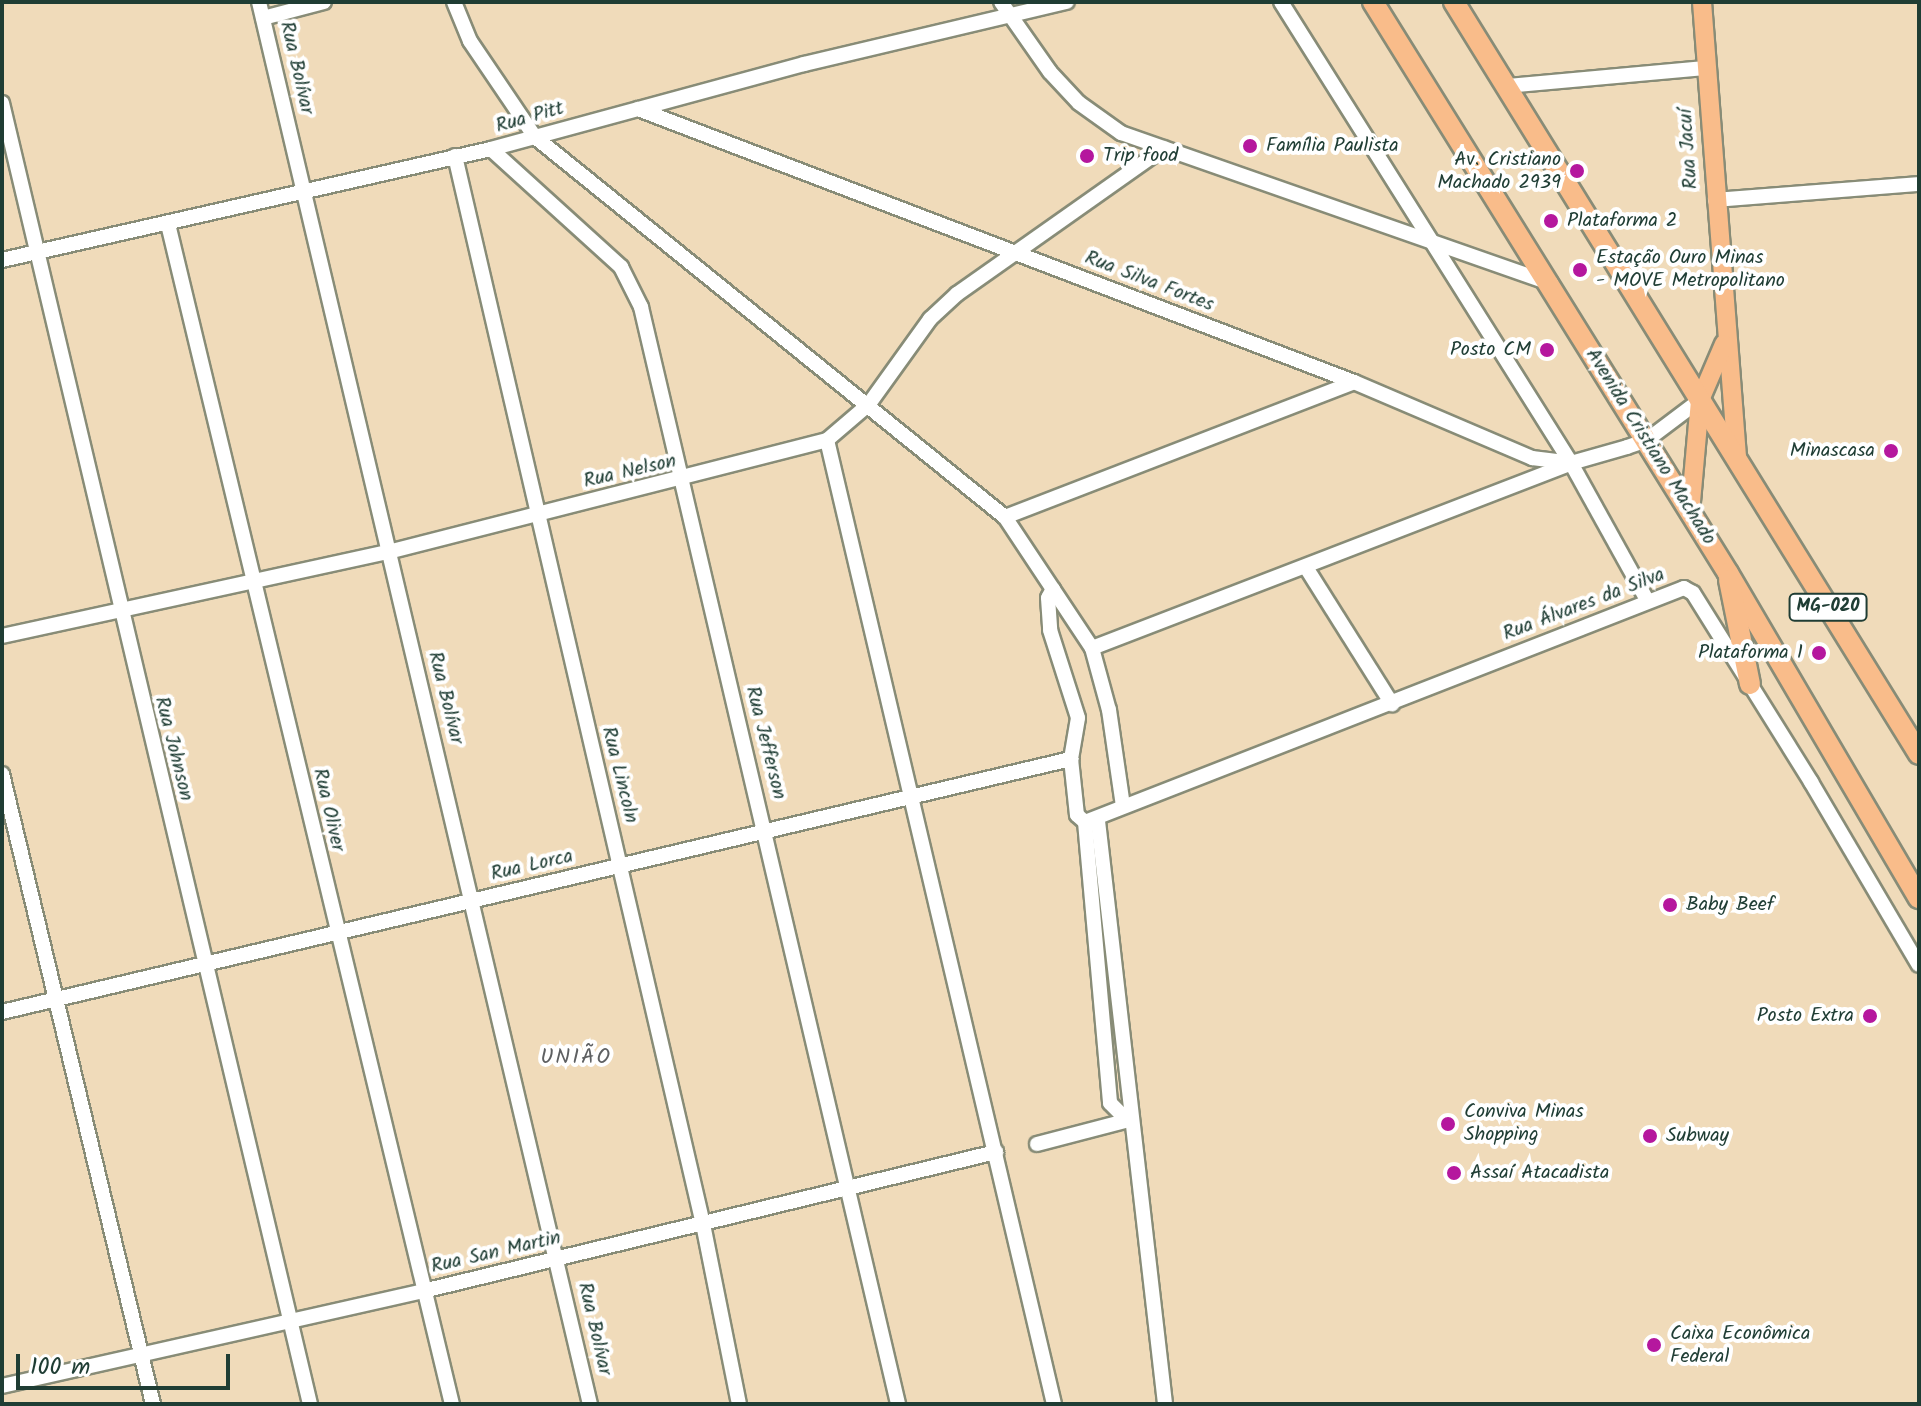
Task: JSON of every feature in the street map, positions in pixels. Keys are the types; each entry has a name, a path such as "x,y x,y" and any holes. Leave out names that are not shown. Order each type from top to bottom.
{"highway":[{"name":"Avenida Cristiano Machado","path":"1373,2 1647,440 1919,898"},
{"path":"1454,2 1737,459"},
{"name":"MG-020","path":"1737,459 1919,754"},
{"path":"1728,573 1750,684"}],"main road":[{"name":"Rua Jacuí","path":"1702,2 1725,342 1737,459"},
{"name":"Rua Jacuí","path":"1690,513 1690,471 1700,400 1725,342"}],"street":[{"name":"Rua Bolívar","path":"259,2 388,552 475,900 590,1404"},
{"path":"263,18 324,2"},
{"path":"454,2 470,41 535,137 1005,517 1092,648 1109,710 1123,806"},
{"path":"1001,2 1079,103 1121,133 1551,284"},
{"name":"Rua Pitt","path":"2,260 491,149 638,109 1067,2"},
{"path":"1281,2 1571,463 1647,600"},
{"path":"1507,86 1706,68"},
{"name":"Rua Johnson","path":"2,103 119,610 310,1404"},
{"name":"Rua Silva Fortes","path":"638,109 1354,382 1532,458 1571,463 1647,440"},
{"name":"Rua Nelson","path":"2,636 388,552 680,481 827,440 869,404 930,319 1013,252 1164,148"},
{"name":"Rua Jefferson","path":"491,149 634,285 766,832 898,1404"},
{"name":"Rua Lincoln","path":"455,156 534,515 621,866 703,1224 739,1404"},
{"path":"1715,200 1919,184"},
{"name":"Rua Oliver","path":"168,224 256,582 335,932 452,1404"},
{"path":"1005,517 1354,382"},
{"name":"Rua Jacuí","path":"1647,440 1700,400"},
{"path":"827,440 1054,1404"},
{"path":"1092,648 1307,569 1571,463"},
{"path":"1307,569 1392,704"},
{"name":"Rua Álvares da Silva","path":"1092,821 1123,806 1684,588 1693,593 1750,684 1919,965"},
{"path":"1053,589 1048,598 1050,630 1078,718 1071,759 1077,815 1092,821"},
{"name":"Rua Lorca","path":"2,1012 766,832 910,794 1071,759"},
{"path":"2,774 153,1404"},
{"path":"1092,821 1165,1404"},
{"path":"1092,821 1110,1103 1130,1120"},
{"path":"1037,1144 1130,1120"},
{"name":"Rua San Martin","path":"2,1386 423,1291 847,1191 996,1152"}],"place":[{"name":"Família Paulista","path":"1250,146"},
{"name":"Trip food","path":"1087,156"},
{"name":"Av. Cristiano Machado 2939","path":"1577,171"},
{"name":"Plataforma 2","path":"1551,221"},
{"name":"Estação Ouro Minas - MOVE Metropolitano","path":"1580,270"},
{"name":"Posto CM","path":"1547,350"},
{"name":"Minascasa","path":"1891,451"},
{"name":"Plataforma 1","path":"1819,653"},
{"name":"Baby Beef","path":"1670,905"},
{"name":"Posto Extra","path":"1870,1016"},
{"name":"Conviva Minas Shopping","path":"1448,1124"},
{"name":"Subway","path":"1650,1136"},
{"name":"Assaí Atacadista","path":"1454,1173"},
{"name":"Caixa Econômica Federal","path":"1654,1345"}],"district":[{"name":"UNIÃO","path":"576,1058"}]}
